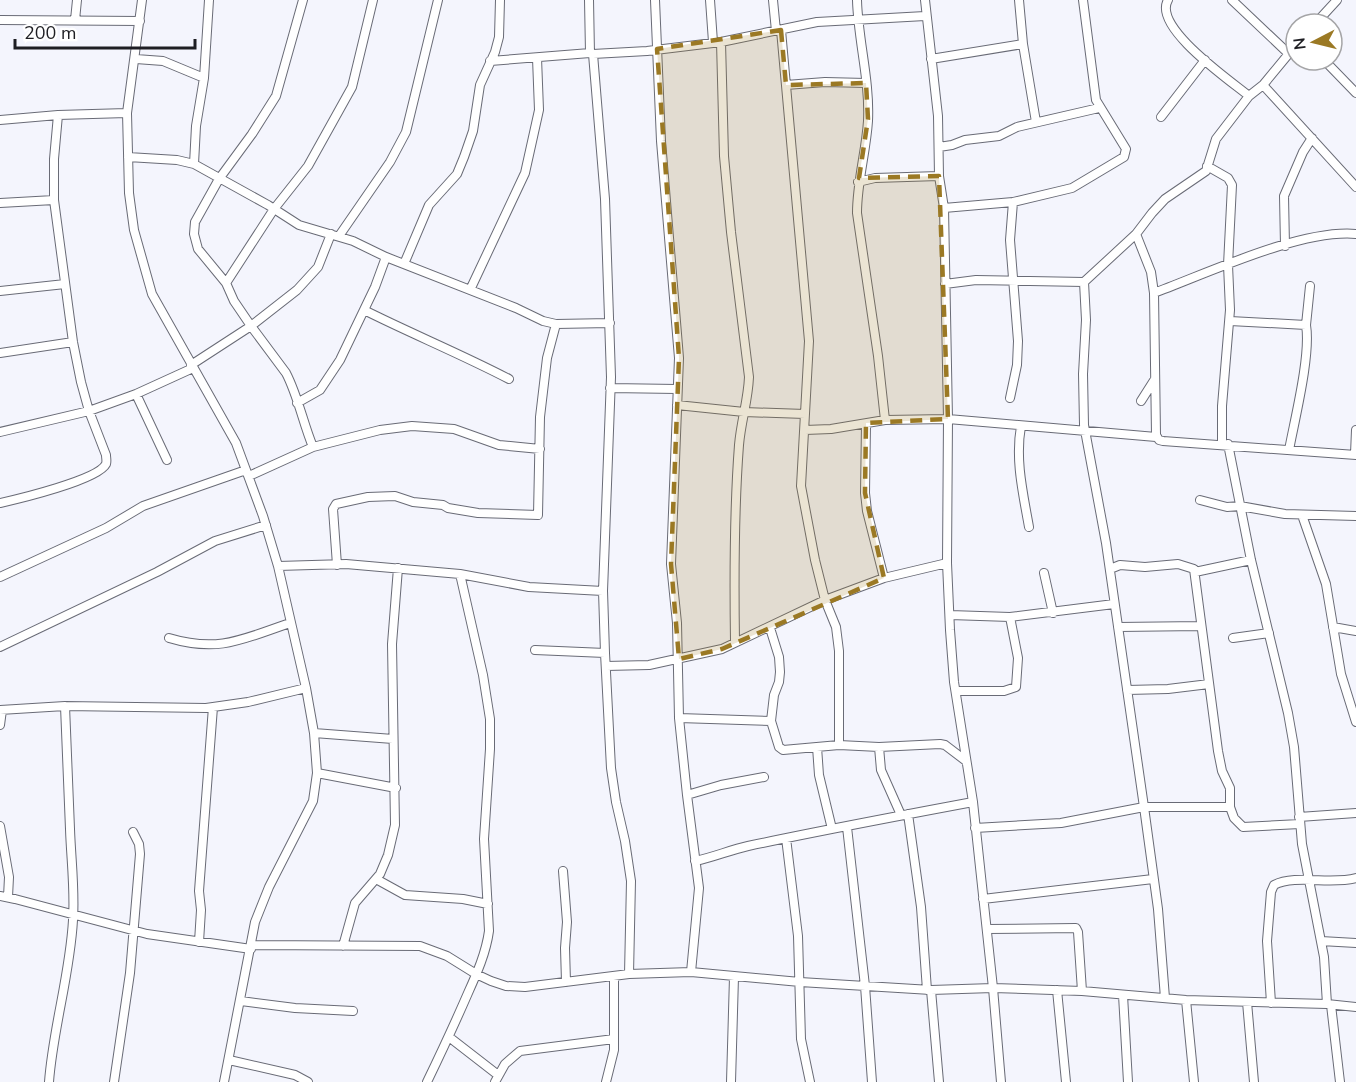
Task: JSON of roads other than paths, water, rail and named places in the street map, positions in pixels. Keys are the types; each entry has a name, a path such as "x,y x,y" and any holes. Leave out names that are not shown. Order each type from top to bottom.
{"street":[{"path":"75,20 76,0"},
{"path":"142,0 136,59 127,113 129,193 134,230 152,294 236,443 248,473 278,566 314,733 317,773 314,801 262,902 224,1082"},
{"path":"194,164 196,126 204,78 209,0"},
{"path":"303,0 276,96 219,179 195,222 194,234 198,249 226,283 250,326 286,373 313,447"},
{"path":"226,283 274,209 308,166 351,87 373,0"},
{"path":"0,432 89,411 136,394 192,367 297,290 318,267 335,235 390,162 406,132 438,0"},
{"path":"404,264 429,205 457,174 473,131 480,85 495,52 499,37 500,0"},
{"path":"589,0 605,199 610,323 603,591 605,653 610,768 626,841 630,881 629,974"},
{"path":"655,0 661,141 679,358 671,564 678,659 679,718 699,888 691,972"},
{"path":"710,0 717,42 723,156 749,377 748,397 739,447 735,642"},
{"path":"773,0 786,85 809,341 802,475 803,505 825,600 836,627 839,651 839,745"},
{"path":"857,0 868,119 865,153 858,182 856,213 878,356 885,420"},
{"path":"925,0 939,147 939,176 944,208 948,419 947,563 950,615 956,691 973,802 987,929 1001,1082"},
{"path":"1019,0 1023,44 1036,122"},
{"path":"944,208 1013,202 1072,188 1124,157 1126,149 1099,108 1094,92 1083,0"},
{"path":"1168,0 1165,12 1186,42 1249,96"},
{"path":"1232,0 1284,49"},
{"path":"490,61 657,50 717,42 817,22 925,16"},
{"path":"0,20 140,21"},
{"path":"931,59 1023,44"},
{"path":"470,290 525,173 538,110 537,58"},
{"path":"136,59 163,61 204,78"},
{"path":"1161,117 1205,60"},
{"path":"945,284 976,280 1084,282 1136,234 1165,199 1206,171 1216,139 1249,96 1263,85 1284,60"},
{"path":"1336,72 1356,93"},
{"path":"786,85 825,82 866,83"},
{"path":"1263,85 1356,187"},
{"path":"939,147 952,146 965,140 999,136 1017,127 1099,108"},
{"path":"0,120 58,115 127,113"},
{"path":"0,503 74,483 103,468 106,461 106,455 89,411 73,342 54,200 54,159 58,115"},
{"path":"1285,246 1284,196 1303,152 1312,138"},
{"path":"128,157 177,160 194,164 299,225 335,235 543,321 556,324 610,323"},
{"path":"1207,166 1228,178 1232,185 1228,265 1230,321 1222,406 1225,444 1292,736 1299,820 1308,881 1321,941 1341,1082"},
{"path":"858,182 875,178 939,176"},
{"path":"0,203 54,200"},
{"path":"1010,398 1017,365 1018,341 1010,240 1013,202"},
{"path":"1154,293 1285,246 1323,236 1342,233 1356,234"},
{"path":"1136,234 1151,272 1154,293 1156,437"},
{"path":"297,402 315,395 325,385 364,310 386,257"},
{"path":"1084,282 1086,320 1082,411 1110,569 1144,807 1154,879 1165,998"},
{"path":"0,291 65,284"},
{"path":"1289,450 1306,348 1310,286"},
{"path":"364,310 427,341 456,351 509,379"},
{"path":"1230,321 1306,325"},
{"path":"337,565 333,509 336,504 368,497 395,496 413,502 443,505 448,508 478,513 536,516 539,513 540,417 547,358 556,324"},
{"path":"0,353 73,342"},
{"path":"1141,401 1155,379"},
{"path":"610,388 677,389"},
{"path":"136,394 167,460"},
{"path":"677,405 744,412 805,414"},
{"path":"805,430 831,429 885,420 948,419 1156,437 1162,441 1355,454 1356,430"},
{"path":"866,424 867,511 884,578"},
{"path":"0,577 106,528 143,506 248,473 313,447 381,430 412,426 454,429 499,445 540,449"},
{"path":"1021,426 1017,445 1029,527"},
{"path":"1200,500 1227,507 1240,506 1302,515 1356,516"},
{"path":"1302,515 1326,584 1341,674 1356,722"},
{"path":"0,647 157,572 215,541 266,525"},
{"path":"1195,572 1251,560"},
{"path":"606,666 648,665 722,649 825,600 884,578 947,563"},
{"path":"1110,569 1120,565 1145,567 1178,564 1194,569 1218,751 1222,771 1230,788 1230,807 1234,818 1243,827 1356,813"},
{"path":"278,566 337,565 398,568 460,574 529,586 603,591"},
{"path":"343,946 355,903 376,879 388,855 395,825 392,644 398,568"},
{"path":"1044,573 1053,613"},
{"path":"427,1082 476,974 487,946 489,932 484,839 490,719 483,675 460,574"},
{"path":"950,615 1010,617 1114,604"},
{"path":"956,691 1014,688 1017,682 1018,658 1010,617"},
{"path":"169,638 200,645 222,645 290,623"},
{"path":"1118,627 1201,626"},
{"path":"1333,627 1356,631"},
{"path":"770,628 779,657 780,672 774,694 771,721 780,749 839,745 879,747 940,744 945,745 966,761"},
{"path":"1233,638 1269,633"},
{"path":"535,650 605,653"},
{"path":"1127,690 1209,684"},
{"path":"0,725 1,710 65,706 213,707 248,702 306,688"},
{"path":"49,1082 50,1064 66,986 74,915 65,706"},
{"path":"200,942 199,891 213,707"},
{"path":"679,718 771,721"},
{"path":"314,733 393,740"},
{"path":"817,747 819,775 832,829"},
{"path":"879,747 881,770 905,815 921,907 939,1082"},
{"path":"317,773 396,788"},
{"path":"687,795 764,777"},
{"path":"695,861 714,857 730,850 786,838 973,802"},
{"path":"975,828 1060,823 1144,807 1230,807"},
{"path":"0,826 9,877 4,897 134,931 200,942 251,947 420,946 447,956 476,974 506,986 525,987 629,974 691,972 929,990 993,988 1057,990 1186,1000 1356,1006"},
{"path":"847,827 865,986 872,1082"},
{"path":"114,1082 134,931 141,849 133,832"},
{"path":"786,838 798,936 801,1039 810,1082"},
{"path":"563,871 567,922 566,982"},
{"path":"1271,1002 1267,941 1271,892 1274,885 1356,878"},
{"path":"376,879 394,891 405,895 463,899 488,904"},
{"path":"983,899 1154,879"},
{"path":"987,929 1076,928 1082,991"},
{"path":"1321,941 1356,943"},
{"path":"606,1082 614,1050 614,976"},
{"path":"731,1082 734,977"},
{"path":"1057,990 1066,1082"},
{"path":"1123,995 1128,1082"},
{"path":"1186,1000 1194,1082"},
{"path":"241,1001 295,1008 353,1011"},
{"path":"1247,1002 1254,1082"},
{"path":"449,1037 496,1078 505,1064 520,1051 614,1039"},
{"path":"229,1060 295,1075 308,1082"}]}
